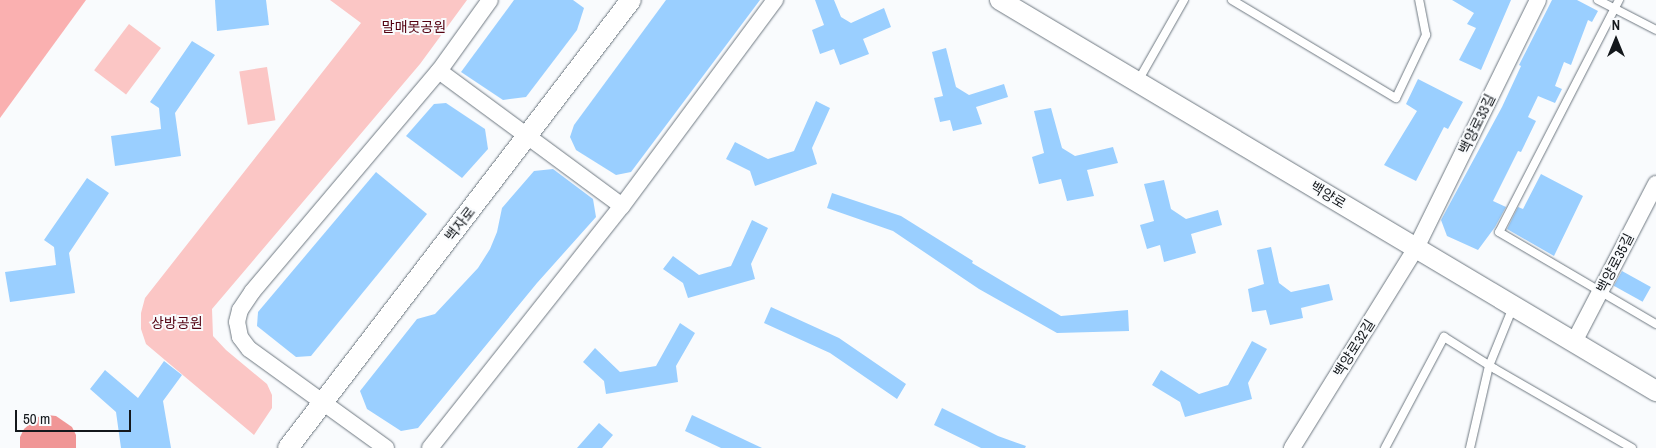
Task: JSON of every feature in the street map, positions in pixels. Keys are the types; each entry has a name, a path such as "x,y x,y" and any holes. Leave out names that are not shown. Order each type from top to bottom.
{"street":[{"path":"386,448 249,349 240,337 237,322 240,310 252,292 439,71 490,0"},
{"name":"백자로","path":"288,448 631,0"},
{"path":"430,448 622,206 775,0"},
{"name":"백양로","path":"1000,0 1656,391"},
{"name":"백양로33길","path":"1416,248 1538,0"},
{"path":"439,71 622,206"},
{"name":"백양로35길","path":"1574,342 1656,184"},
{"name":"백양로32길","path":"1292,448 1416,248"}],"lane":[{"path":"1138,82 1184,0"},
{"path":"1232,0 1396,98 1426,35 1419,0"},
{"path":"1598,0 1656,30"},
{"path":"1619,0 1498,232 1656,324"},
{"path":"1471,448 1489,366 1514,306"},
{"path":"1385,448 1444,337 1489,366 1632,448"}],"green space":[{"name":"상방공원","path":"330,0 467,0 420,64 212,309 213,336 226,350 267,384 272,395 272,408 254,435 146,344 141,329 141,313 145,298 361,23"},
{"path":"129,24 161,48 126,94 94,70"},
{"path":"267,67 275,120 248,125 239,71"}],"shaded area":[{"path":"0,0 86,0 0,118"},
{"path":"56,416 72,427 76,435 76,448 20,448 20,437 24,429 38,417"}],"building":[{"path":"215,0 266,0 269,25 217,31"},
{"path":"514,0 573,0 584,8 577,30 526,97 503,100 461,72"},
{"path":"666,0 760,0 631,172 616,175 576,150 570,137 574,125"},
{"path":"815,0 834,0 841,17 851,23 884,8 891,27 863,39 869,54 840,65 834,49 820,54 812,30 824,25"},
{"path":"1452,0 1511,0 1481,70 1459,60 1476,28 1467,24 1474,13"},
{"path":"1552,0 1577,0 1598,11 1592,22 1588,20 1571,65 1564,62 1555,86 1562,89 1555,103 1538,96 1528,117 1536,121 1521,152 1518,151 1493,201 1506,207 1495,227 1478,250 1447,236 1441,220 1502,107 1521,66 1519,65"},
{"path":"192,41 215,55 175,113 181,156 115,166 111,136 161,129 159,108 150,102"},
{"path":"946,48 956,87 969,95 1004,84 1008,97 976,107 982,124 953,131 950,120 940,122 934,98 943,96 932,52"},
{"path":"1418,79 1463,102 1448,129 1444,127 1416,181 1384,165 1417,111 1406,104"},
{"path":"816,101 830,108 812,148 817,164 755,186 750,171 726,159 735,142 768,159 794,151"},
{"path":"446,103 485,129 488,149 462,178 406,136 434,104"},
{"path":"1051,108 1062,148 1075,156 1113,147 1118,163 1087,170 1094,196 1067,201 1061,179 1039,184 1032,157 1044,153 1034,111"},
{"path":"553,169 593,199 596,217 537,283 418,428 401,431 367,409 360,391 417,319 435,314 478,268 490,249 497,232 502,208 534,171"},
{"path":"376,172 427,214 311,356 296,357 257,326 258,312"},
{"path":"1541,174 1583,196 1554,256 1507,229 1518,207 1523,209"},
{"path":"87,178 109,193 69,253 75,293 10,302 5,272 56,265 54,247 44,240"},
{"path":"1164,180 1171,209 1186,219 1218,210 1222,225 1191,234 1196,253 1164,262 1160,245 1147,249 1140,225 1154,221 1144,184"},
{"path":"832,193 901,216 973,261 972,263 1061,316 1128,310 1129,331 1057,333 979,289 893,231 827,208"},
{"path":"752,220 768,228 751,264 755,279 688,298 683,283 663,269 673,256 699,275 731,266"},
{"path":"1271,247 1279,283 1291,292 1329,284 1333,300 1301,308 1303,318 1270,325 1266,310 1252,312 1248,289 1264,284 1257,250"},
{"path":"1622,271 1651,287 1643,302 1614,286"},
{"path":"771,307 839,338 906,384 897,399 830,353 764,323"},
{"path":"680,323 695,333 676,366 678,382 606,394 604,381 583,362 595,348 620,372 656,366"},
{"path":"1252,341 1267,349 1248,383 1252,399 1185,417 1180,402 1152,385 1161,370 1199,394 1228,385"},
{"path":"164,361 182,375 163,401 171,448 121,448 116,412 90,389 105,370 138,398"},
{"path":"942,408 998,436 1026,446 1025,448 981,448 934,425"},
{"path":"692,415 762,448 721,448 685,431"},
{"path":"599,423 613,435 602,448 577,448"}],"park label":[{"name":"말매못공원","path":"414,27"}]}
